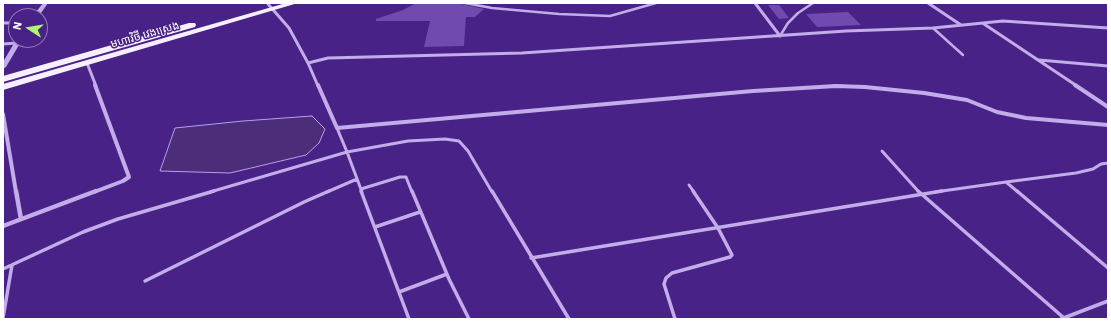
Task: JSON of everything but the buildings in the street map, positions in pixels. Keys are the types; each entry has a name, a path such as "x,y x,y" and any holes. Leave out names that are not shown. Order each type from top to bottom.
{"main road":[{"name":"មហាវិថី វេងស្រេង","path":"3,79 270,5 294,3"},
{"name":"មហាវិថី វេងស្រេង","path":"3,87 87,63 270,5"}],"street":[{"path":"756,3 780,36"},
{"path":"928,3 962,26"},
{"path":"270,5 289,28 308,63 337,128 753,91 836,86 924,92 967,100 997,112 1026,118 1108,125"},
{"path":"308,63 328,58 522,53 780,36 933,28 1003,21 1108,28"},
{"path":"983,24 1108,107"},
{"path":"3,67 14,48"},
{"path":"1038,60 1108,66"},
{"path":"3,226 123,181 129,177 87,63"},
{"path":"3,114 21,219"}],"lane":[{"path":"465,3 492,8 610,16 656,3"},
{"path":"780,36 788,23 798,13 813,3"},
{"path":"933,28 963,55"},
{"path":"337,128 361,188 408,319"},
{"path":"3,270 83,232 118,219 347,152 408,141 445,139 459,141 468,151 569,319"},
{"path":"882,151 921,194 1062,318 1108,301"},
{"path":"531,258 921,194 1076,173 1093,169 1108,162"},
{"path":"361,188 400,177 406,177 447,274 469,319"},
{"path":"145,281 304,202 357,179"},
{"path":"1006,182 1108,268"},
{"path":"675,319 664,284 666,278 672,273 730,257 732,255 718,228 689,185"},
{"path":"375,226 420,212"},
{"path":"3,318 12,265"},
{"path":"399,292 447,274"}],"shaded area":[{"path":"312,116 325,129 319,143 306,155 230,173 160,171 175,128"}]}
